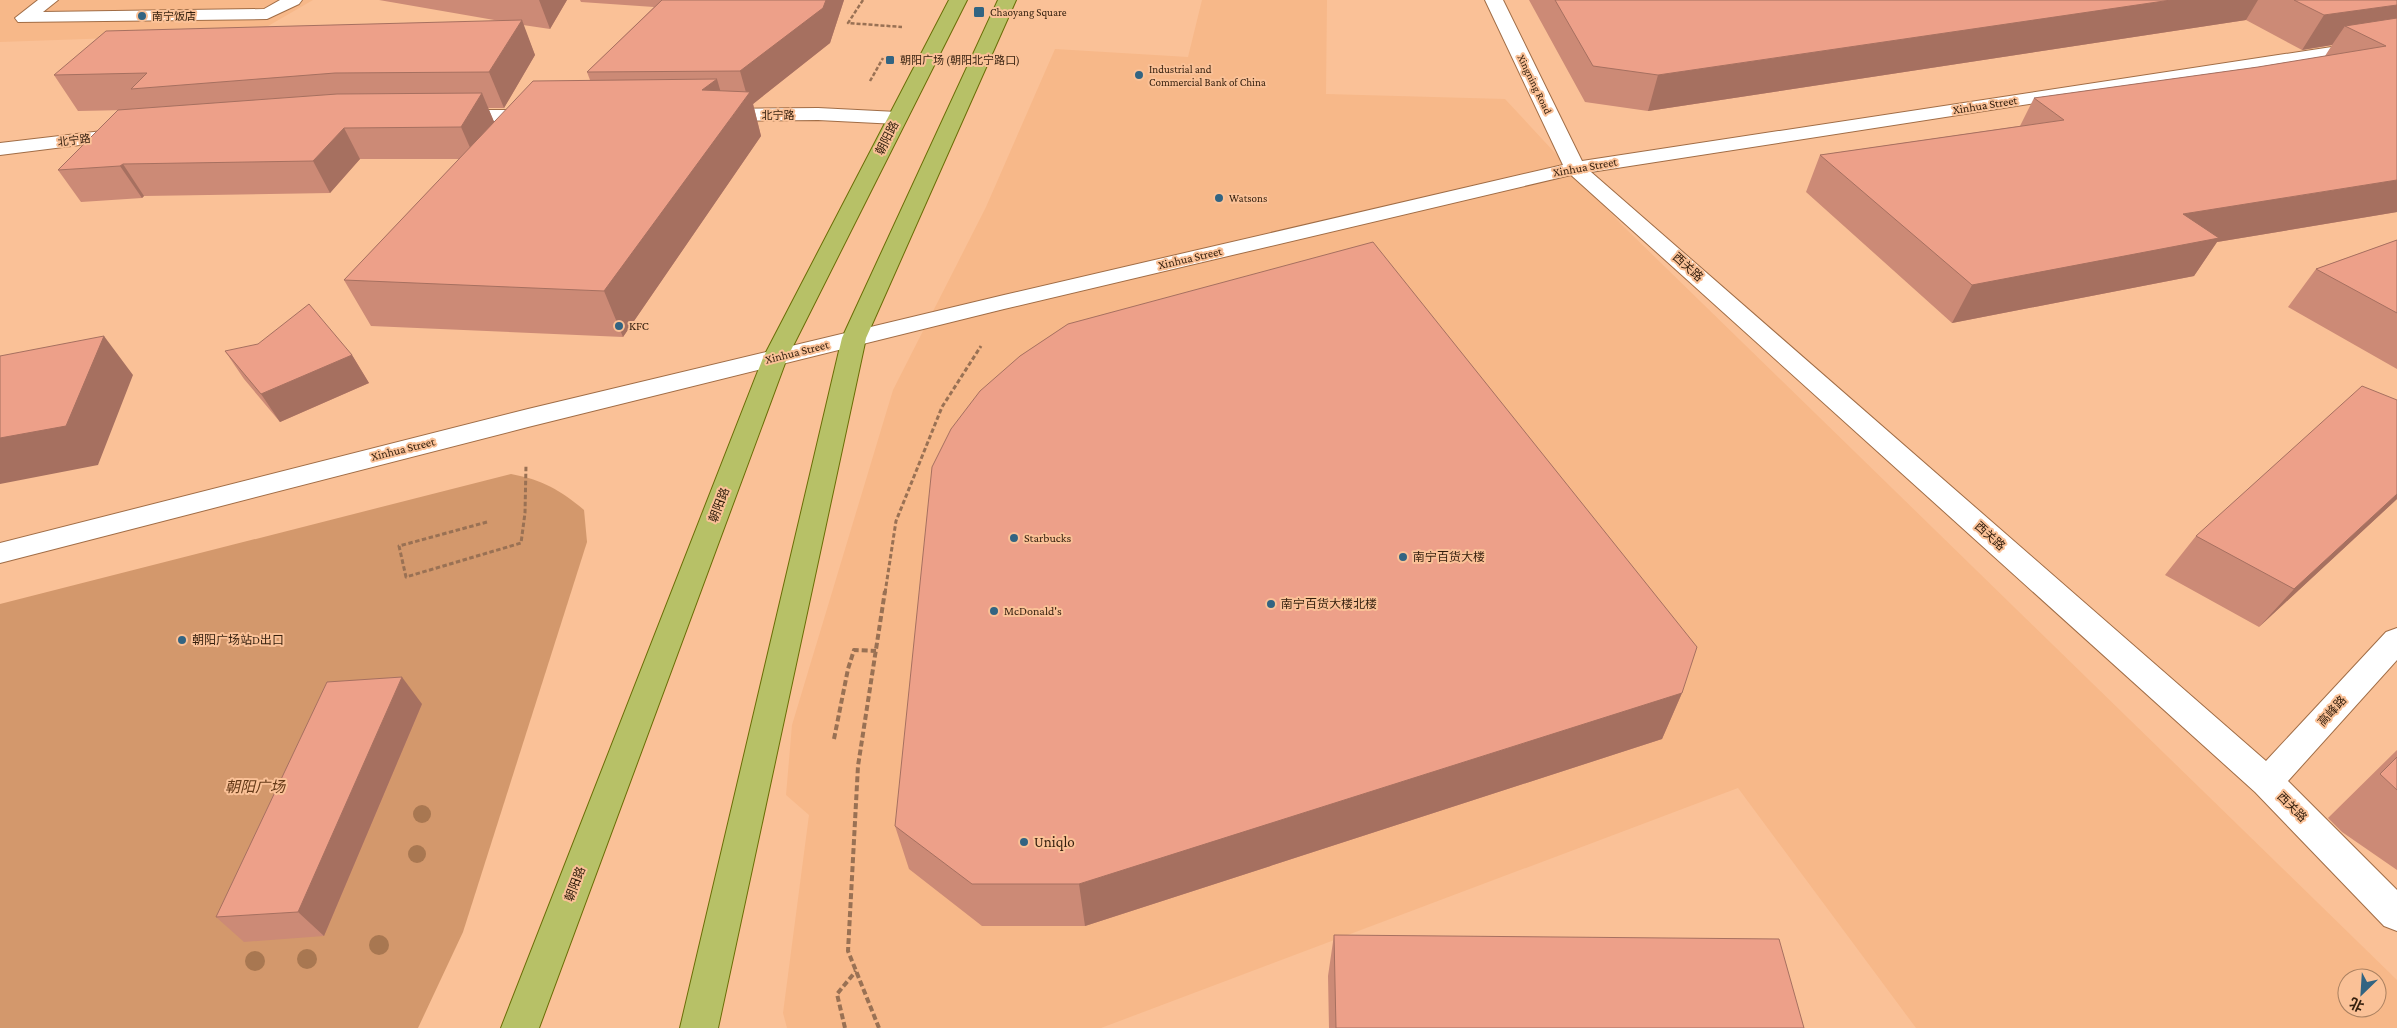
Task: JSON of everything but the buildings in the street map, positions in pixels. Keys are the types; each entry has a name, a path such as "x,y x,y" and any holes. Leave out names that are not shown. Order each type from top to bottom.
{"main road":[{"name":"朝阳路","path":"520,1028 775,358 958,0"},
{"path":"699,1028 854,338 1007,0"}],"street":[{"path":"49,0 24,18 267,14 293,0"},
{"name":"Xingning Road","path":"1494,0 1575,168"},
{"name":"Xinhua Street","path":"0,553 528,418 854,338 1575,168 2397,42"},
{"name":"北宁路","path":"699,115 818,114 897,118"},
{"path":"432,117 551,116"},
{"name":"北宁路","path":"0,149 86,138 145,133"},
{"name":"西关路","path":"1575,168 2267,782 2397,914"},
{"name":"高峰路","path":"2267,782 2397,640"}],"path":[{"path":"863,0 848,23 902,26 897,35"},
{"path":"867,86 887,52"},
{"path":"879,1028 848,951 858,775 876,651 896,521 942,407 982,345"},
{"path":"487,522 399,546 406,577 521,543 525,513 526,466"},
{"path":"834,739 848,669 854,650 876,651"},
{"path":"845,1028 837,994 856,971"}],"shaded area":[{"name":"南宁饭店","path":"0,0 313,0 256,33 0,42"},
{"name":"南宁百货大楼","path":"1202,0 1327,0 1326,94 1505,99 1623,226 2385,968 2337,968 2337,1018 2387,1018 2387,970 2397,980 2397,1028 1916,1028 1738,788 1101,1028 787,1028 783,1013 809,815 786,795 792,725 893,390 986,207 1055,49 1188,57"}],"green space":[{"name":"朝阳广场","path":"511,474 542,483 567,497 584,510 587,542 463,932 418,1028 0,1028 0,604"}],"place":[{"name":"Chaoyang Square","path":"979,12"},
{"name":"南宁饭店","path":"142,16"},
{"name":"朝阳广场 (朝阳北宁路口)","path":"890,60"},
{"name":"Industrial and Commercial Bank of China","path":"1139,75"},
{"name":"Watsons","path":"1219,198"},
{"name":"KFC","path":"619,326"},
{"name":"Starbucks","path":"1014,538"},
{"name":"南宁百货大楼","path":"1403,557"},
{"name":"南宁百货大楼北楼","path":"1271,604"},
{"name":"McDonald's","path":"994,611"},
{"name":"朝阳广场站D出口","path":"182,640"},
{"name":"Uniqlo","path":"1024,842"}]}
